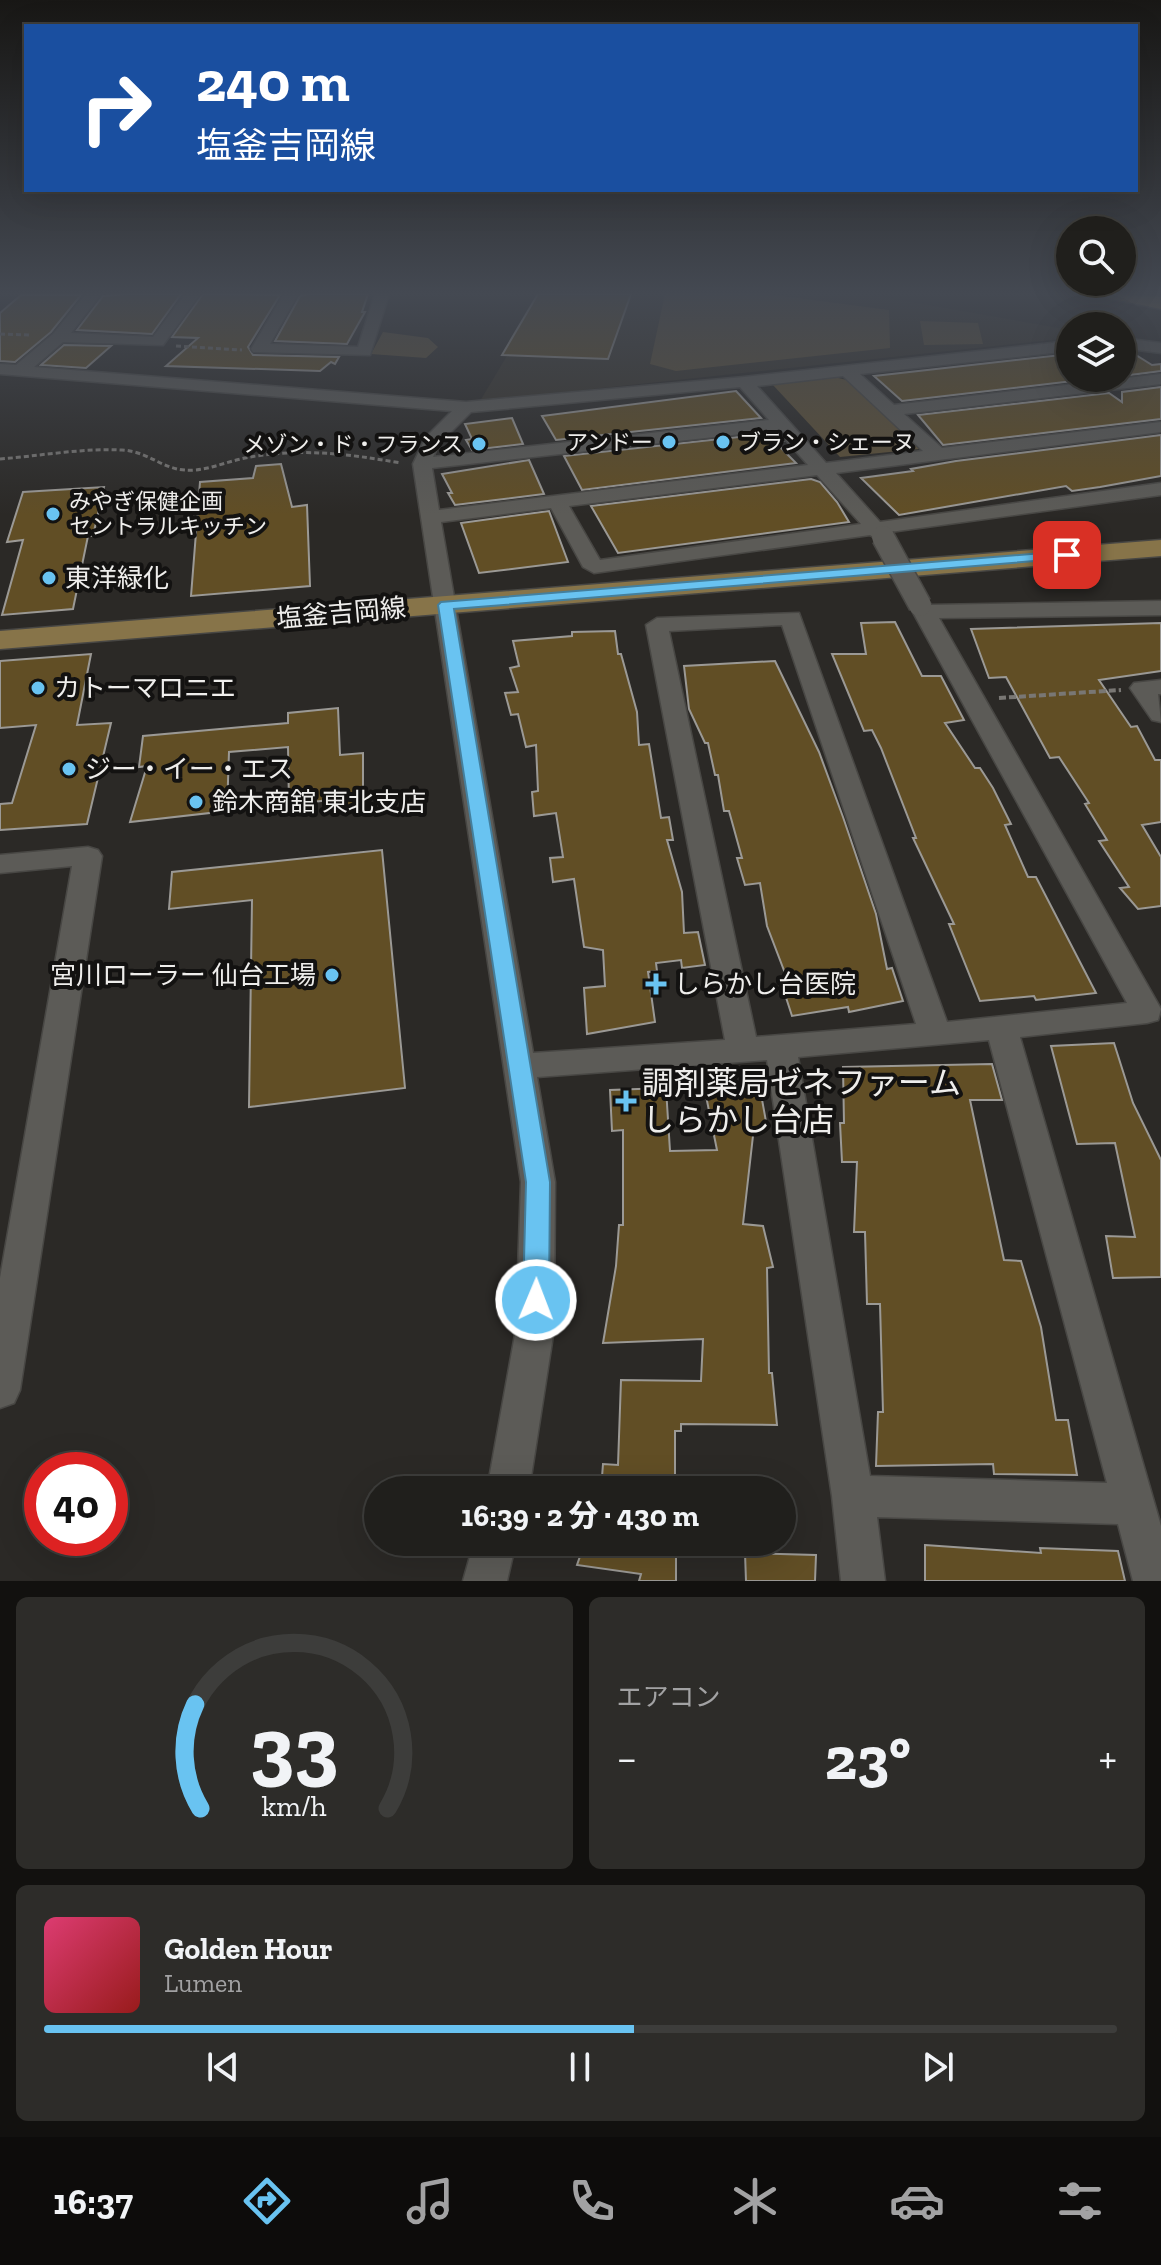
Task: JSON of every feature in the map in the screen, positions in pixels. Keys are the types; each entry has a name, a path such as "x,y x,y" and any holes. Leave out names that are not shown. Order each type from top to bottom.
{"main road":[{"name":"塩釜吉岡線","path":"0,640 1161,548"}],"street":[{"path":"0,369 466,407 876,368"},
{"path":"847,371 937,454"},
{"path":"892,410 1161,379"},
{"path":"522,1066 781,1049 1154,1012 880,533 744,382"},
{"path":"412,470 466,407"},
{"path":"412,470 782,424"},
{"path":"431,517 558,504 1161,427"},
{"path":"412,470 431,517 522,1066 538,1182 535,1329 510,1476"},
{"path":"558,504 594,567 880,533 1161,489"},
{"path":"923,609 1161,608"},
{"path":"743,1051 657,625 791,618 935,1033"},
{"path":"1152,687 1161,715"},
{"path":"0,864 88,856 2,1367"},
{"path":"1002,1029 1155,1581"},
{"path":"781,1049 853,1496 863,1581"},
{"path":"853,1496 1132,1504"},
{"path":"485,1581 491,1556"}],"path":[{"path":"0,459 121,450 145,454 171,470 198,470 247,457 291,451 340,452 401,462 412,470"},
{"path":"973,700 1152,687"}],"shaded area":[{"path":"500,368 791,368 480,401"},
{"path":"664,368 706,368 676,371"},
{"path":"834,377 847,380 919,449 840,457 772,384"}],"building":[{"path":"221,368 324,368 320,371"},
{"path":"947,368 1056,368 1056,383 902,401 874,376"},
{"path":"1136,368 1161,368 1161,371 1136,374"},
{"path":"1161,387 1161,419 943,445 918,415 1109,393 1122,402 1122,392"},
{"path":"736,391 761,418 556,440 542,416"},
{"path":"512,418 523,444 472,450 466,440 472,439 465,424"},
{"path":"776,433 783,441 776,443 796,463 582,490 564,456"},
{"path":"1161,435 1161,476 1100,487 1072,491 1066,486 899,515 861,478 956,461"},
{"path":"529,460 544,494 455,505 442,474"},
{"path":"281,464 292,507 307,505 310,586 191,596 200,482 253,478 256,466"},
{"path":"811,479 820,482 849,522 618,553 591,506"},
{"path":"104,487 93,536 88,536 73,609 2,615 23,540 7,542 23,492"},
{"path":"549,511 568,562 479,573 461,523"},
{"path":"895,622 922,676 941,676 964,720 945,723 975,768 980,768 993,788 1011,824 1005,825 1028,877 1036,877 1096,993 1036,1000 1034,996 980,1001 949,924 954,924 913,838 916,838 881,748 872,730 864,731 832,654 866,654 861,623"},
{"path":"1161,623 1161,671 1099,680 1131,727 1137,726 1155,760 1161,760 1161,822 1142,825 1161,857 1161,906 1138,909 1120,888 1129,887 1099,841 1107,840 1085,804 1089,803 1059,757 1050,758 1006,677 989,678 971,629"},
{"path":"615,631 618,654 621,654 637,712 639,745 649,744 661,818 669,817 673,840 667,840 682,892 684,933 698,932 705,965 682,968 681,960 656,963 657,971 648,972 655,1022 587,1034 584,988 605,986 603,950 584,947 574,879 553,882 550,858 563,857 556,813 534,816 532,792 538,791 536,745 526,747 518,714 511,715 505,693 518,692 510,668 519,666 513,641 572,636 572,632"},
{"path":"91,654 77,725 111,723 87,824 0,830 0,804 12,803 36,725 0,728 0,661"},
{"path":"775,661 819,752 876,914 887,969 892,968 903,1001 849,1012 848,1007 792,1016 781,982 788,981 767,926 760,883 745,885 737,858 742,858 729,811 724,811 718,775 715,775 708,743 705,743 689,709 684,666"},
{"path":"338,708 340,755 363,753 363,806 328,811 329,800 289,805 288,747 229,752 227,811 130,822 147,766 139,767 143,736 288,723 288,713"},
{"path":"382,850 405,1088 249,1107 252,900 169,909 172,872"},
{"path":"1114,1043 1133,1103 1161,1160 1161,1277 1113,1278 1106,1236 1135,1237 1115,1143 1077,1144 1051,1046"},
{"path":"992,1064 1002,1100 970,1100 1004,1260 1021,1261 1041,1327 1056,1420 1068,1420 1077,1475 994,1474 993,1464 876,1466 878,1412 883,1412 880,1304 867,1304 865,1232 854,1232 857,1162 842,1162 840,1123 844,1123 843,1067"},
{"path":"666,1088 670,1151 717,1150 706,1096 761,1094 767,1127 754,1127 743,1224 763,1226 773,1267 767,1268 769,1373 772,1373 777,1425 681,1424 681,1431 675,1431 675,1476 602,1476 603,1464 618,1465 621,1380 701,1381 703,1339 603,1343 616,1266 619,1225 623,1225 623,1130 612,1131 610,1090"},
{"path":"925,1545 1041,1553 1040,1548 1118,1551 1125,1581 925,1581"},
{"path":"816,1555 815,1581 746,1581 745,1556"},
{"path":"580,1556 676,1556 676,1581 639,1581 641,1574 577,1565"}],"place":[{"name":"アンドー","path":"669,442"},
{"name":"ブラン・シェーヌ","path":"723,442"},
{"name":"メゾン・ド・フランス","path":"479,444"},
{"name":"みやぎ保健企画 セントラルキッチン","path":"53,514"},
{"name":"東洋緑化","path":"49,578"},
{"name":"カトーマロニエ","path":"38,688"},
{"name":"ジー・イー・エス","path":"69,769"},
{"name":"鈴木商舘 東北支店","path":"196,802"},
{"name":"宮川ローラー 仙台工場","path":"332,975"},
{"name":"しらかし台医院","path":"656,984"},
{"name":"調剤薬局ゼネファーム しらかし台店","path":"626,1101"}],"route":[{"path":"536,1300 538,1182 522,1066 446,605 1067,555"}]}
